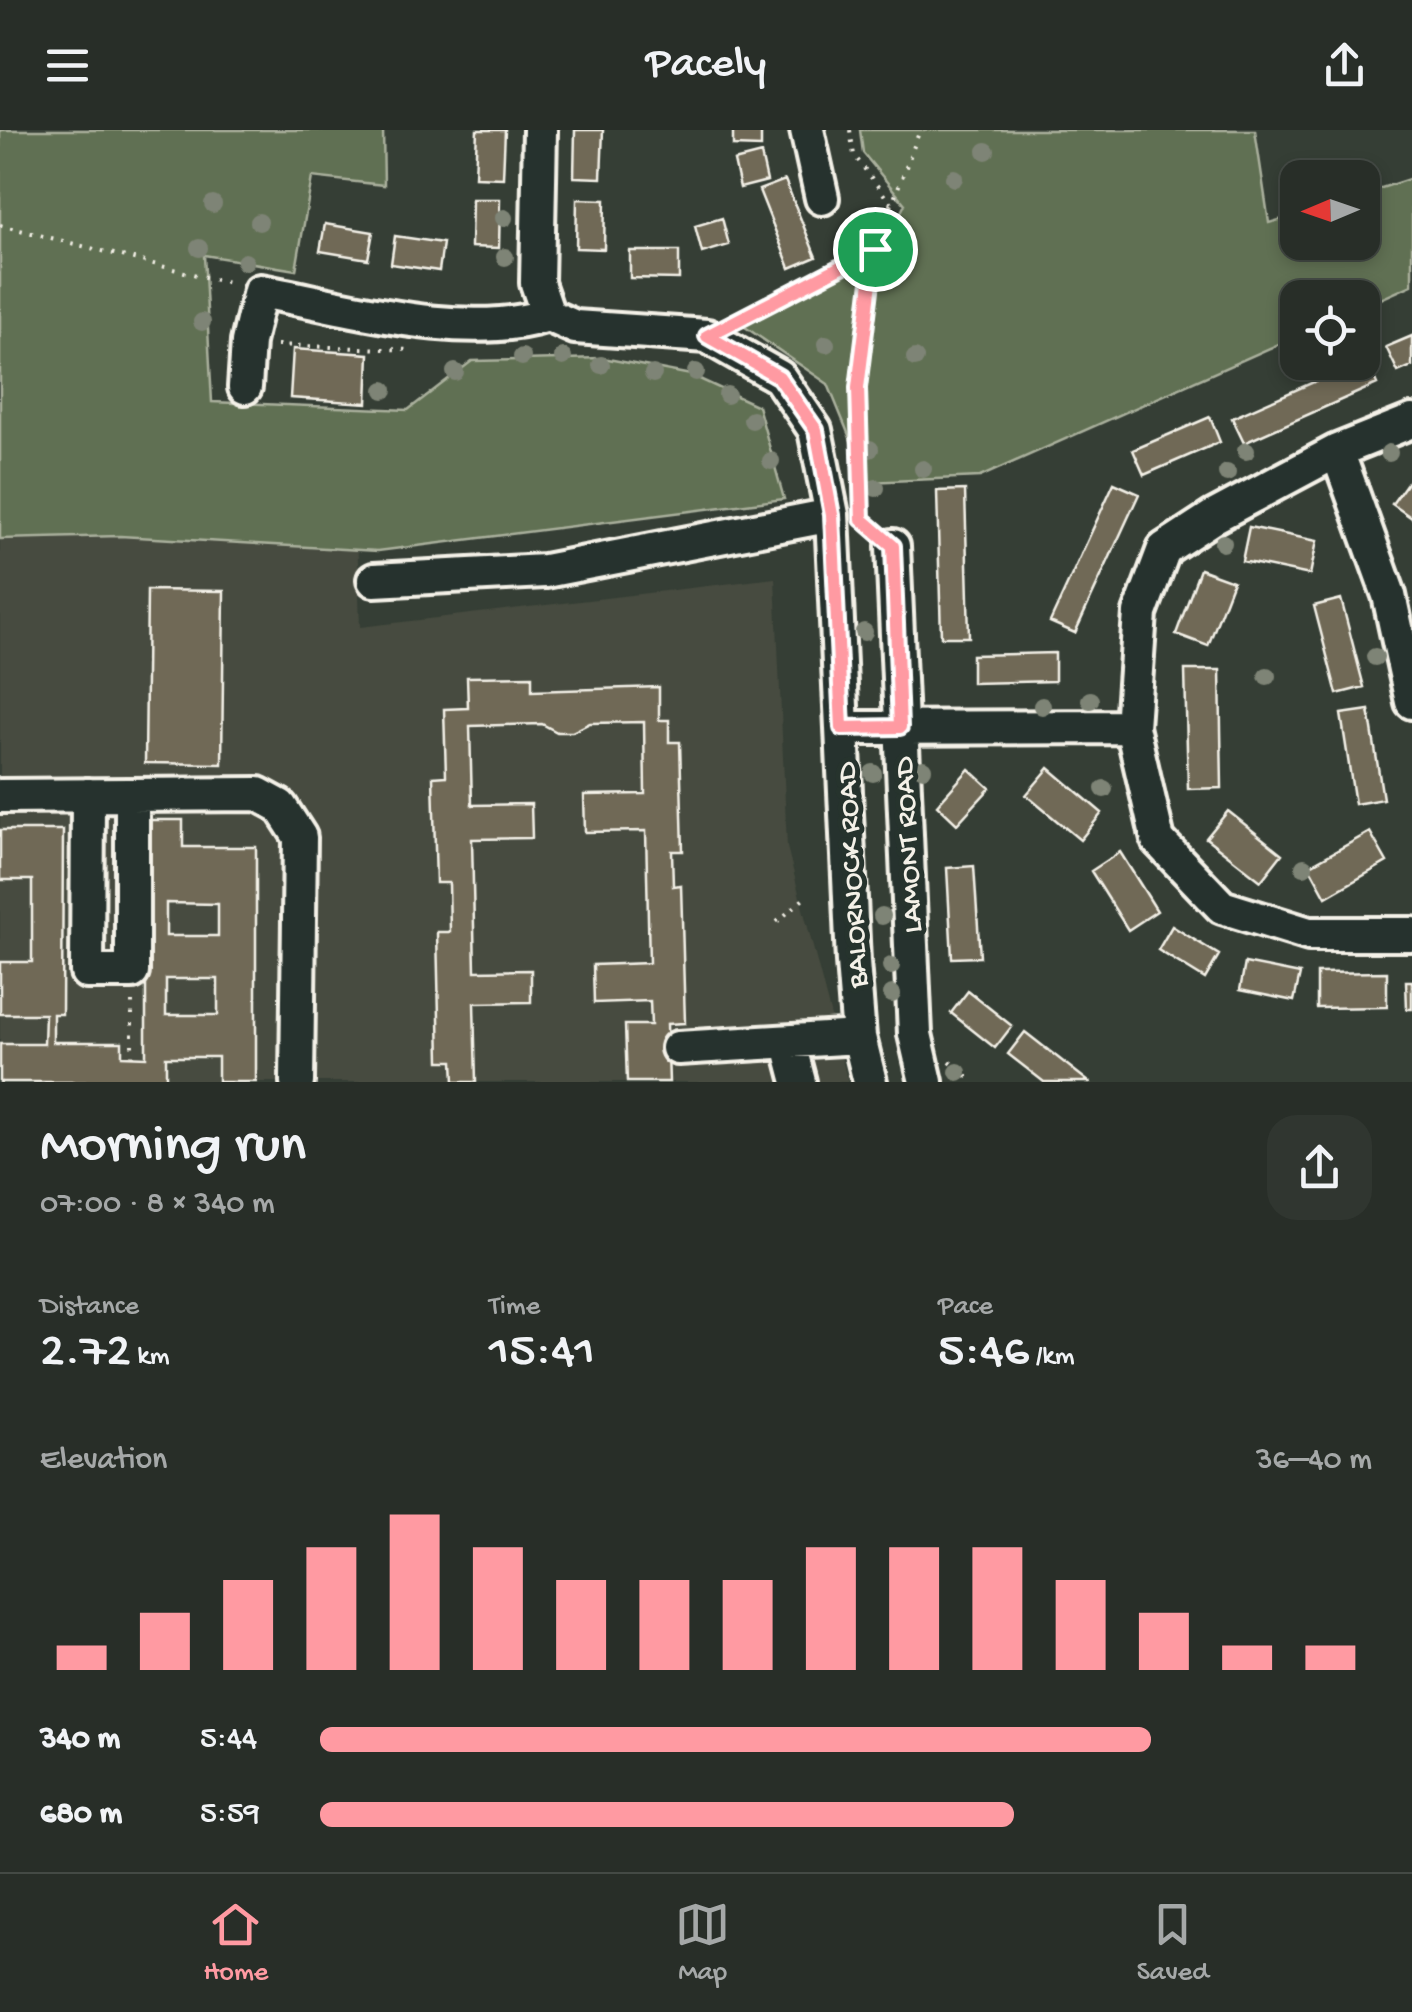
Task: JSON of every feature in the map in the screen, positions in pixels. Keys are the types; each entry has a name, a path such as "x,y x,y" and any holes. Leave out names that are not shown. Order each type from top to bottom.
{"street":[{"path":"540,130 537,283 548,315"},
{"path":"807,130 822,198"},
{"path":"245,386 248,342 260,291"},
{"name":"BALORNOCK ROAD","path":"260,291 399,317 513,326 548,315 575,327 707,336 779,377 816,430 847,517 842,728 860,1038 870,1082"},
{"path":"1412,421 1336,451 1213,517 1164,549 1140,613 1132,727 1158,840 1222,907 1309,934 1412,934"},
{"path":"1336,451 1389,595 1412,702"},
{"path":"374,580 546,571 847,517"},
{"name":"LAMONT ROAD","path":"893,546 915,1034 926,1082"},
{"path":"842,728 1132,727"},
{"path":"0,796 258,794 280,806 300,837 297,1082"},
{"path":"88,796 87,972 132,972 132,795"},
{"path":"678,1048 860,1038"},
{"path":"789,1044 799,1082"}],"path":[{"path":"850,130 854,155 892,205"},
{"path":"893,546 847,517 875,249 920,130"},
{"path":"0,225 260,291"},
{"path":"707,336 875,249"},
{"path":"777,922 808,895"},
{"path":"132,972 132,1056"}],"shaded area":[{"path":"357,529 360,627 775,578 787,847 848,1082 0,1082 0,539"}],"green space":[{"path":"0,130 383,130 384,185 312,177 296,270 204,255 212,402 408,410 472,361 603,358 691,375 758,406 784,499 378,551 120,536 0,539"},
{"path":"860,130 1255,130 1269,223 1280,220 1280,260 1380,260 1380,188 1412,178 1412,285 1380,299 1380,280 1280,280 1280,344 980,477 868,482 828,384 729,316 884,246 905,204 863,153"}],"building":[{"path":"477,130 505,130 503,178 475,177"},
{"path":"575,130 603,130 601,178 574,177"},
{"path":"733,130 761,130 761,147 733,146"},
{"path":"761,154 767,181 740,188 734,161"},
{"path":"785,180 816,257 790,268 759,190"},
{"path":"472,199 500,199 499,248 471,247"},
{"path":"577,199 605,200 604,249 576,248"},
{"path":"722,218 729,245 702,253 695,226"},
{"path":"325,224 373,232 368,259 320,251"},
{"path":"395,236 443,243 439,271 391,264"},
{"path":"630,251 679,251 679,279 630,278"},
{"path":"1412,336 1412,366 1398,372 1386,347"},
{"path":"293,349 369,354 367,403 290,398"},
{"path":"1318,380 1375,380 1377,384 1244,443 1232,418"},
{"path":"1210,417 1220,442 1144,475 1133,450"},
{"path":"1412,476 1412,518 1392,504"},
{"path":"1114,483 1139,494 1075,633 1050,622"},
{"path":"965,490 969,637 941,637 937,491"},
{"path":"1249,527 1317,541 1310,575 1242,561"},
{"path":"1200,569 1233,581 1208,646 1176,634"},
{"path":"147,590 224,591 222,764 145,763"},
{"path":"1341,599 1364,687 1337,694 1314,606"},
{"path":"1055,653 1055,681 972,683 972,655"},
{"path":"1185,670 1220,670 1222,788 1188,789"},
{"path":"532,676 532,691 659,687 659,720 669,720 669,742 680,742 683,851 672,851 673,886 681,885 685,1023 667,1024 669,1082 627,1082 625,1025 651,1025 650,1001 594,1003 593,965 649,963 646,831 585,832 584,795 645,794 644,722 590,723 572,732 557,732 542,724 470,726 472,805 531,804 532,838 472,839 475,971 531,970 531,1002 474,1003 476,1082 454,1082 453,1061 440,1061 437,932 450,932 449,883 436,883 433,777 446,776 444,709 468,708 467,677"},
{"path":"1369,710 1383,799 1355,804 1341,714"},
{"path":"1049,768 1102,813 1080,840 1026,795"},
{"path":"969,769 990,788 957,824 937,805"},
{"path":"1228,811 1282,854 1261,881 1206,838"},
{"path":"146,820 183,820 183,847 256,847 256,1082 218,1082 218,1057 166,1057 166,1082 0,1082 0,1044 44,1044 45,1014 0,1014 0,962 32,962 32,880 0,880 0,830 63,830 62,1014 53,1014 53,1042 122,1042 122,1056 146,1057","holes":["166,903 218,904 218,936 166,936","166,979 218,979 218,1015 166,1015"]},
{"path":"1370,832 1387,862 1326,897 1309,866"},
{"path":"1120,852 1157,911 1128,930 1091,871"},
{"path":"974,866 980,957 952,958 947,868"},
{"path":"1172,926 1219,955 1205,979 1158,950"},
{"path":"1245,963 1300,974 1294,1001 1240,990"},
{"path":"1387,972 1387,1007 1317,1008 1317,973"},
{"path":"1406,981 1412,981 1412,1009 1407,1009"},
{"path":"968,991 1012,1026 995,1048 951,1013"},
{"path":"1025,1032 1089,1082 1044,1082 1008,1054"}],"route":[{"path":"875,249 858,388 862,519 893,546 900,727 842,728 832,515 816,430 779,377 707,336 875,249"}]}
